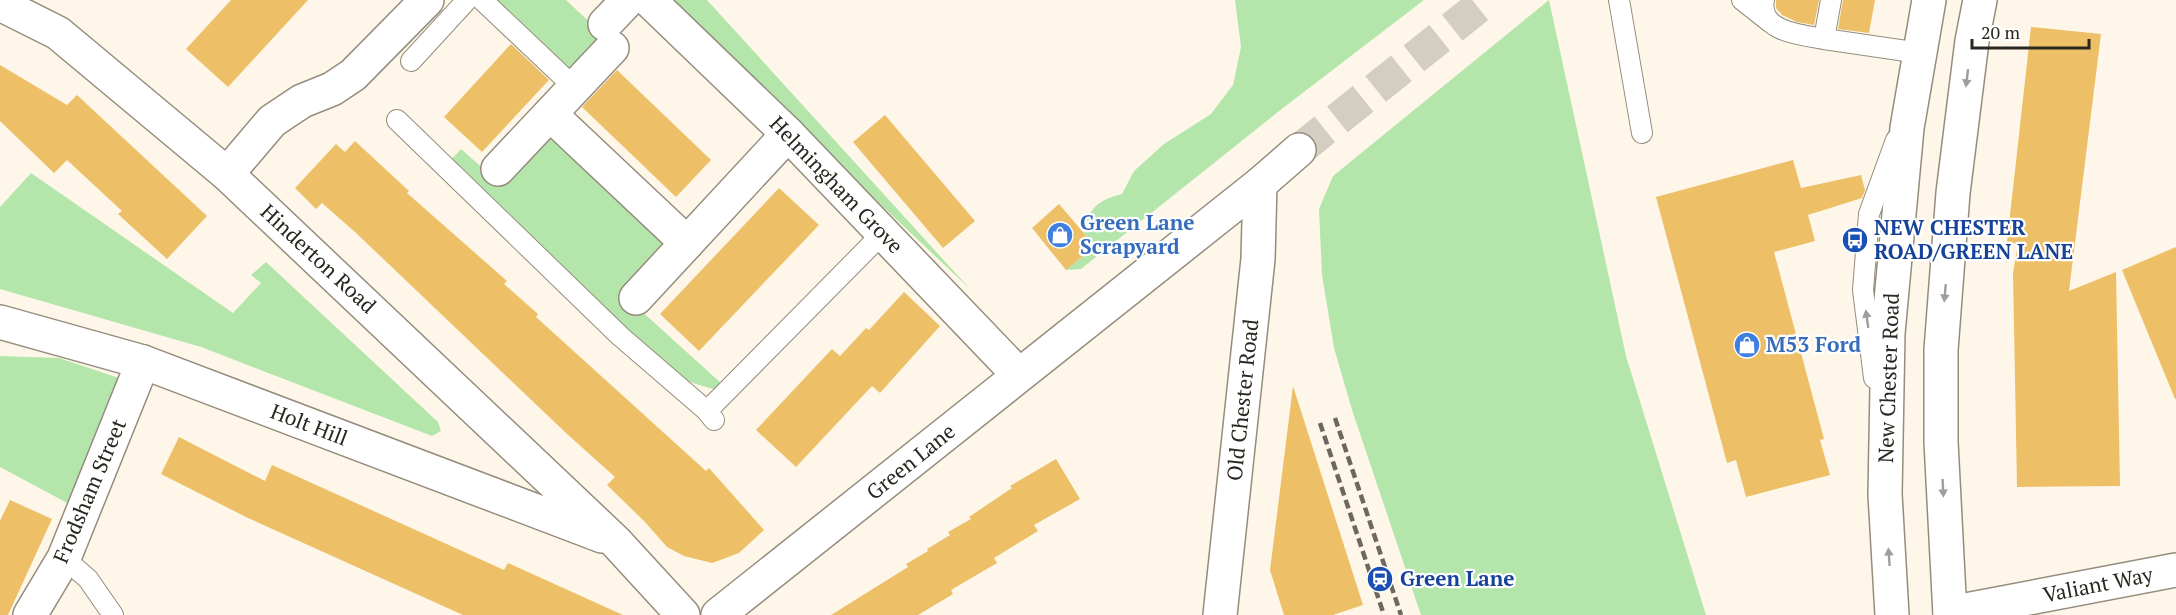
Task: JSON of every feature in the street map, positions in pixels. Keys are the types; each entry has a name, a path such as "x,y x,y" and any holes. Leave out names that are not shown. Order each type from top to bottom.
{"main road":[{"path":"228,174 272,121 302,101 332,89 353,75 427,0"},
{"path":"498,168 575,88 609,36 628,0"},
{"name":"Helmingham Grove","path":"649,0 788,134 1019,375"},
{"name":"New Chester Road","path":"1892,615 1885,494 1888,333 1907,128 1929,0"},
{"path":"1950,614 1941,442 1941,350 1953,193 1972,41 1980,0"},
{"name":"Hinderton Road","path":"0,4 58,33 228,174 615,541 683,615"},
{"path":"550,114 687,243"},
{"path":"636,298 788,134"},
{"name":"Green Lane","path":"718,615 1260,184 1299,150"},
{"name":"Old Chester Road","path":"1220,615 1258,259 1260,184"},
{"name":"Holt Hill","path":"0,322 143,362 615,541"},
{"name":"Frodsham Street","path":"30,615 64,558 143,362"},
{"name":"Valiant Way","path":"1950,614 2176,570"}],"lane":[{"path":"411,61 467,0"},
{"path":"482,0 575,88"},
{"path":"1619,0 1642,132"},
{"path":"1742,0 1786,32 1920,53"},
{"path":"1764,0 1762,8 1770,22"},
{"path":"1824,39 1831,0"},
{"path":"397,120 620,336 710,415 883,233"},
{"path":"64,558 88,579 113,615"}],"green space":[{"path":"490,0 566,0 610,41 575,78"},
{"path":"674,0 707,0 971,290 678,9"},
{"path":"1235,0 1424,0 1283,108 1081,269 1066,270 1095,246 1084,233 1091,211 1100,202 1122,194 1134,171 1164,144 1211,114 1233,85 1241,47"},
{"path":"1549,0 1626,356 1706,615 1421,615 1352,410 1334,348 1322,275 1319,209 1333,176"},
{"path":"551,120 679,242 627,298 722,384 718,388 713,389 675,376 588,291 448,163 461,149 494,178"},
{"path":"31,173 233,313 261,283 251,275 266,262 438,422 441,431 432,436 201,347 0,289 0,207"},
{"path":"0,356 59,358 125,380 71,505 0,467"}],"building":[{"path":"231,0 308,0 228,87 186,49"},
{"path":"1776,0 1819,0 1814,25 1797,22 1782,15 1776,8"},
{"path":"1843,0 1875,0 1869,33 1838,29"},
{"path":"2031,27 2101,34 2069,291 2116,272 2120,486 2017,487 2013,273 2018,244 2007,242"},
{"path":"511,44 549,80 482,152 444,117"},
{"path":"0,65 67,105 77,95 207,216 167,259 118,214 122,211 67,160 54,173 0,121"},
{"path":"617,70 711,160 676,197 582,107"},
{"path":"885,115 975,221 943,248 853,142"},
{"path":"355,141 409,191 407,193 507,281 504,284 538,314 536,317 706,471 709,468 764,530 739,553 712,563 684,556 667,547 607,485 615,477 355,232 322,203 316,209 295,188 336,144 345,152"},
{"name":"M53 Ford","path":"1793,160 1801,188 1861,175 1865,190 1862,198 1808,215 1815,241 1774,252 1824,439 1820,440 1830,475 1746,497 1736,460 1727,463 1656,197"},
{"path":"779,188 819,225 699,351 660,314"},
{"path":"1059,204 1095,246 1066,270 1032,228"},
{"path":"2176,247 2176,399 2175,399 2122,270"},
{"path":"904,292 940,326 880,393 872,386 796,467 756,430 832,349 840,356 866,328 869,330"},
{"path":"1293,386 1363,605 1333,615 1284,615 1270,570"},
{"path":"179,437 265,481 272,465 504,570 508,563 623,615 463,615 248,518 161,474"},
{"path":"1056,459 1080,499 1034,525 1038,531 994,558 997,563 951,590 953,594 918,615 831,615 908,567 906,564 950,535 948,532 971,519 969,517 1012,488 1010,486"},
{"path":"10,500 52,519 8,615 0,615 0,521"}],"tunnel":[{"path":"1299,150 1487,0"}],"railway":[{"path":"1335,418 1401,615"},
{"path":"1320,423 1384,615"}],"place":[{"name":"Green Lane Scrapyard","path":"1060,235"},
{"name":"NEW CHESTER ROAD/GREEN LANE","path":"1855,240"},
{"name":"M53 Ford","path":"1747,345"},
{"name":"Green Lane","path":"1380,579"}]}
